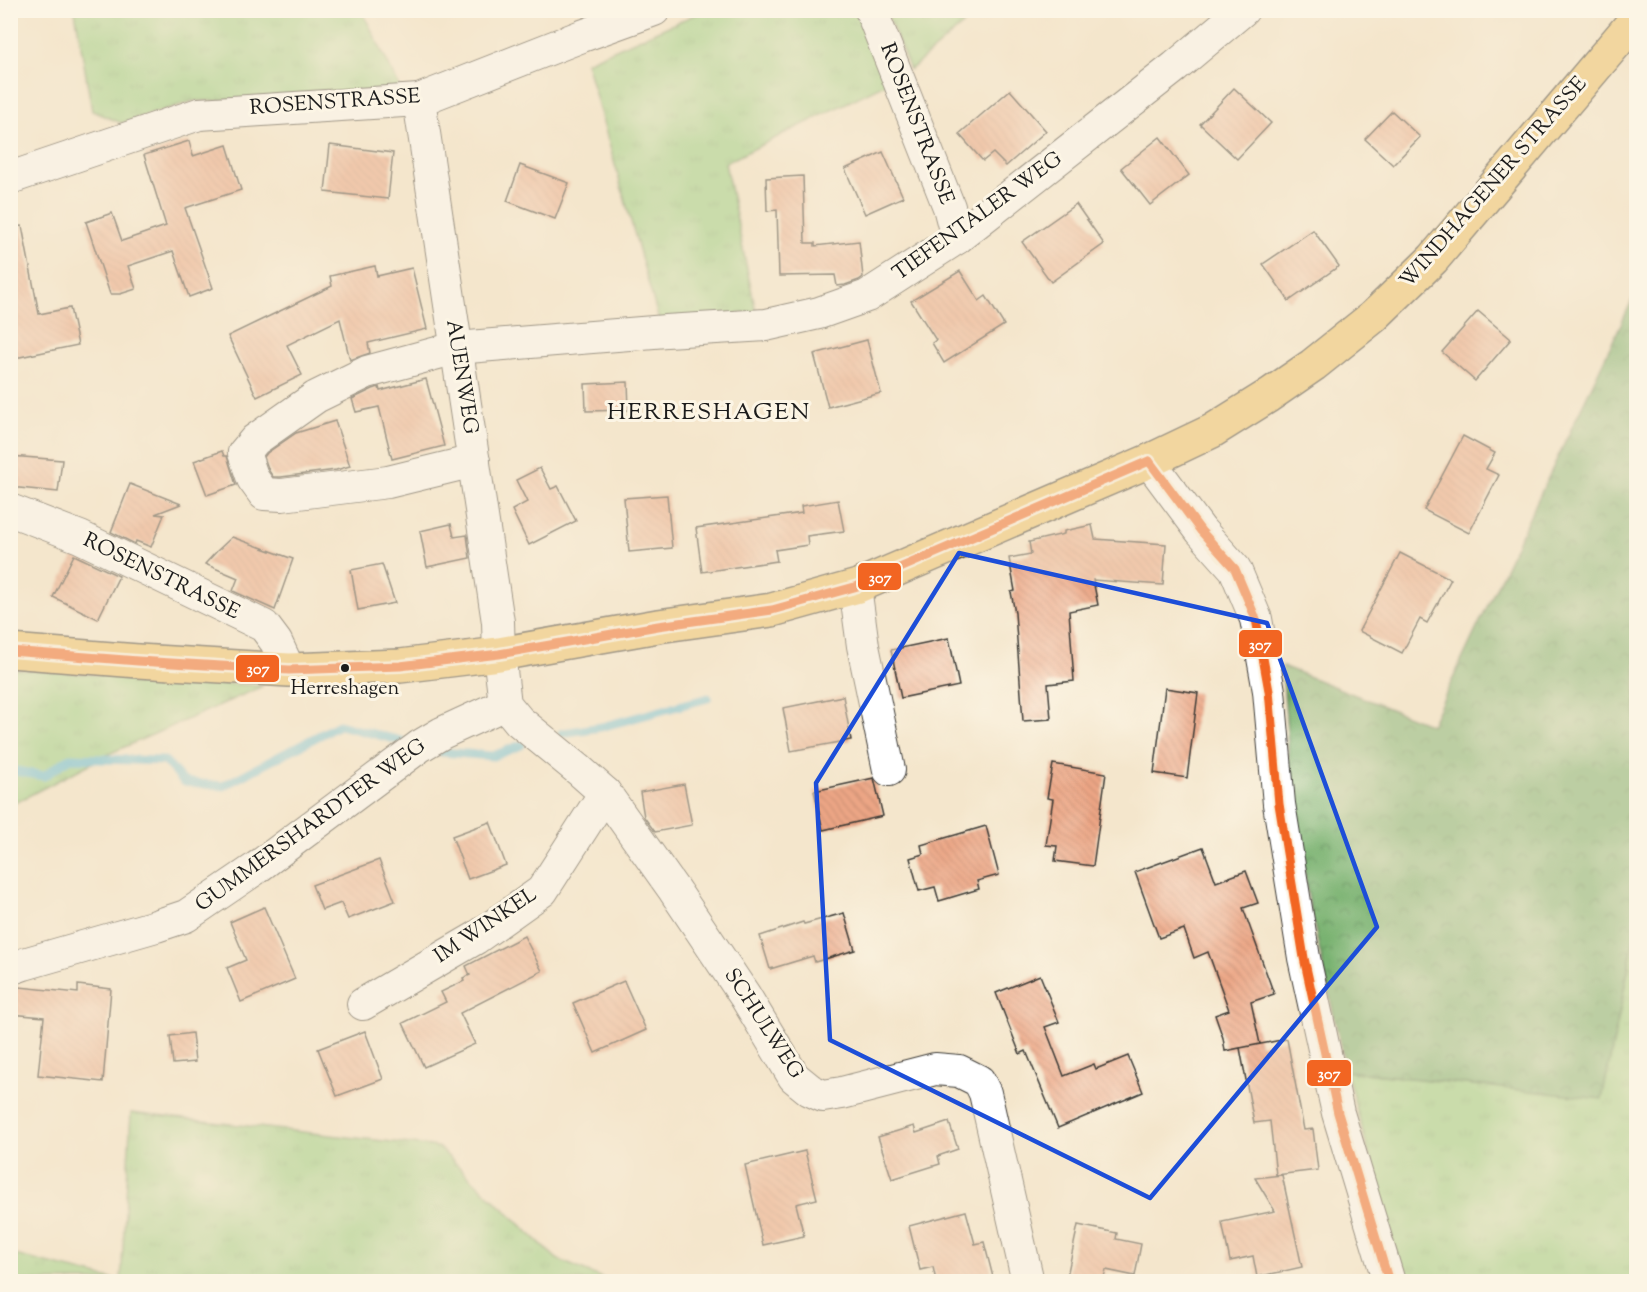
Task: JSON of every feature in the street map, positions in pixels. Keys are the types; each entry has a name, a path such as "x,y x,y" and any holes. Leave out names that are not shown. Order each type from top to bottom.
{"main road":[{"name":"WINDHAGENER STRASSE","path":"10,651 289,670 400,666 499,654 646,628 772,610 855,587 1149,461 1212,431 1313,364 1373,317 1433,259 1636,18"}],"street":[{"name":"ROSENSTRASSE","path":"10,178 199,114 419,100 654,10"},
{"name":"ROSENSTRASSE","path":"871,10 949,207 957,238"},
{"name":"TIEFENTALER WEG","path":"474,461 388,482 282,495 264,494 253,479 244,453 255,440 316,398 367,372 456,348 766,325 819,313 867,296 957,238 1175,68 1243,10"},
{"name":"AUENWEG","path":"419,100 498,622 499,654"},
{"path":"1149,461 1201,531 1235,569 1256,619 1269,691 1279,804 1304,958 1338,1113 1389,1281"},
{"name":"ROSENSTRASSE","path":"10,510 80,537 264,626 276,642 289,670"},
{"path":"855,587 863,646 889,770"},
{"path":"499,654 505,704"},
{"name":"SCHULWEG","path":"505,704 519,721 605,793 746,996 794,1077 810,1090 823,1096 842,1093 935,1069 959,1071 979,1081 985,1093 1028,1281"},
{"name":"GUMMERSHARDTER WEG","path":"10,969 186,916 255,869 420,746 442,733 505,704"},
{"name":"IM WINKEL","path":"363,1004 476,938 542,891 605,793"}],"highlighted area":[{"path":"959,553 1267,623 1377,927 1150,1198 830,1040 816,783"}],"green space":[{"path":"75,11 362,11 405,98 193,101 121,123 92,111"},
{"path":"703,11 858,11 889,82 725,163 756,312 659,321 586,62"},
{"path":"886,11 979,11 910,70"},
{"path":"1636,292 1636,930 1602,1099 1346,1071 1309,902 1291,783 1282,666 1431,725"},
{"path":"10,669 263,686 111,753 11,805"},
{"path":"1636,930 1636,1281 1404,1281 1346,1071 1602,1098"},
{"path":"131,1113 438,1147 557,1259 609,1281 121,1281"},
{"path":"11,1254 119,1281 11,1281"}],"building":[{"path":"1234,88 1271,123 1237,159 1200,124"},
{"path":"1010,90 1046,131 1006,166 993,153 983,161 959,134"},
{"path":"1392,111 1420,137 1393,165 1365,139"},
{"path":"1160,137 1189,175 1150,205 1121,168"},
{"path":"189,141 193,156 227,145 241,190 185,208 213,288 189,297 173,251 128,266 136,289 120,294 110,294 86,222 112,213 122,241 166,226 144,155"},
{"path":"330,145 393,153 388,199 325,192"},
{"path":"883,152 903,197 865,214 845,169"},
{"path":"520,165 569,183 555,219 507,201"},
{"path":"803,176 805,243 815,243 815,246 859,241 863,277 859,280 837,286 835,275 779,276 777,210 767,211 766,178"},
{"path":"1076,204 1104,244 1051,282 1022,242"},
{"path":"22,226 39,314 70,308 78,345 10,359 10,227"},
{"path":"1313,230 1339,266 1289,301 1263,264"},
{"path":"375,266 377,276 412,268 427,329 368,343 370,353 350,360 340,319 287,345 302,375 257,397 228,336 332,286 330,276"},
{"path":"960,271 979,301 986,296 1004,325 944,363 932,343 936,340 911,301"},
{"path":"1478,311 1511,339 1475,381 1442,352"},
{"path":"867,340 881,393 828,407 814,354"},
{"path":"426,379 444,446 392,459 379,407 356,412 352,399 379,387 380,391"},
{"path":"628,382 629,410 586,411 585,384"},
{"path":"335,421 350,466 336,470 273,477 264,457 267,453 296,433"},
{"path":"1463,436 1495,453 1486,469 1499,475 1469,533 1424,510"},
{"path":"222,451 224,456 227,456 236,485 207,495 194,461"},
{"path":"10,456 62,460 58,492 10,487"},
{"path":"540,468 551,489 558,486 576,521 529,545 512,510 527,502 516,480"},
{"path":"130,484 181,504 155,514 164,515 151,547 136,541 135,544 111,532"},
{"path":"667,495 672,548 629,552 624,498"},
{"path":"838,500 844,531 807,536 808,545 775,550 777,561 702,572 696,528 802,513 801,506"},
{"path":"451,524 454,537 467,535 470,558 427,567 420,531"},
{"path":"1092,525 1095,539 1166,544 1163,585 1093,580 1098,605 1069,611 1074,681 1048,684 1051,719 1023,721 1015,613 1011,592 1015,591 1009,558 1031,554 1029,542"},
{"path":"232,537 293,559 275,610 233,591 238,578 205,564"},
{"path":"1400,553 1451,579 1427,623 1420,619 1402,653 1359,631"},
{"path":"74,555 119,576 98,619 53,597"},
{"path":"382,564 395,603 358,610 351,570"},
{"path":"949,638 959,686 901,698 891,650"},
{"path":"1165,688 1198,693 1187,778 1154,773"},
{"path":"843,696 851,740 791,751 783,708"},
{"path":"1053,764 1106,773 1093,866 1055,861 1057,846 1046,845 1053,799 1047,798"},
{"path":"874,778 883,816 823,830 814,791"},
{"path":"684,784 692,825 655,832 644,817 640,792"},
{"path":"490,822 506,865 468,879 452,836"},
{"path":"986,826 999,875 977,881 979,889 939,901 935,887 919,891 910,858 923,854 921,845"},
{"path":"1203,847 1216,882 1246,871 1258,903 1243,908 1274,994 1251,1002 1260,1044 1225,1051 1215,1015 1229,1010 1208,952 1194,958 1184,929 1159,938 1135,872"},
{"path":"379,860 395,901 348,919 341,903 322,910 312,885"},
{"path":"264,907 295,979 241,1002 227,968 246,960 230,922"},
{"path":"844,913 855,950 815,962 813,956 770,969 760,936 803,922 804,924"},
{"path":"524,936 542,971 460,1013 475,1044 424,1067 403,1023 446,1002 441,992 464,981 463,978 470,975 466,966"},
{"path":"1040,975 1059,1022 1045,1027 1064,1076 1094,1064 1096,1069 1128,1056 1143,1092 1058,1128 1026,1051 1020,1054 996,993"},
{"path":"624,981 646,1030 595,1053 573,1003"},
{"path":"78,985 111,989 103,1082 38,1075 44,1017 10,1014 10,986 78,993"},
{"path":"365,1031 383,1079 337,1096 318,1049"},
{"path":"192,1033 195,1062 173,1064 170,1036"},
{"path":"1287,1039 1304,1130 1313,1129 1318,1170 1276,1175 1270,1121 1254,1123 1240,1048"},
{"path":"949,1122 958,1149 938,1156 940,1164 892,1179 878,1137 914,1126 916,1133"},
{"path":"805,1151 817,1199 796,1204 804,1236 763,1245 745,1165"},
{"path":"1282,1175 1302,1267 1257,1277 1253,1256 1230,1261 1222,1222 1275,1211 1255,1178"},
{"path":"966,1211 975,1244 984,1242 994,1281 936,1281 933,1267 920,1270 909,1226"},
{"path":"1078,1225 1117,1233 1116,1239 1141,1244 1135,1276 1106,1270 1103,1281 1066,1281"}],"waterway":[{"path":"562,733 601,727 708,698"},
{"path":"10,770 44,776 70,758 165,761 184,782 223,786 339,725 402,741"},
{"path":"441,752 493,756 521,745"}],"transit line":[{"name":"307","path":"1149,461 1201,531 1235,569 1256,619 1269,691 1279,804 1304,958 1338,1113 1389,1282"},
{"name":"307","path":"10,651 289,670 400,666 499,654 658,626 772,610 858,586 1149,461"}],"place":[{"name":"Herreshagen","path":"345,668"}],"district":[{"name":"HERRESHAGEN","path":"709,413"}]}
